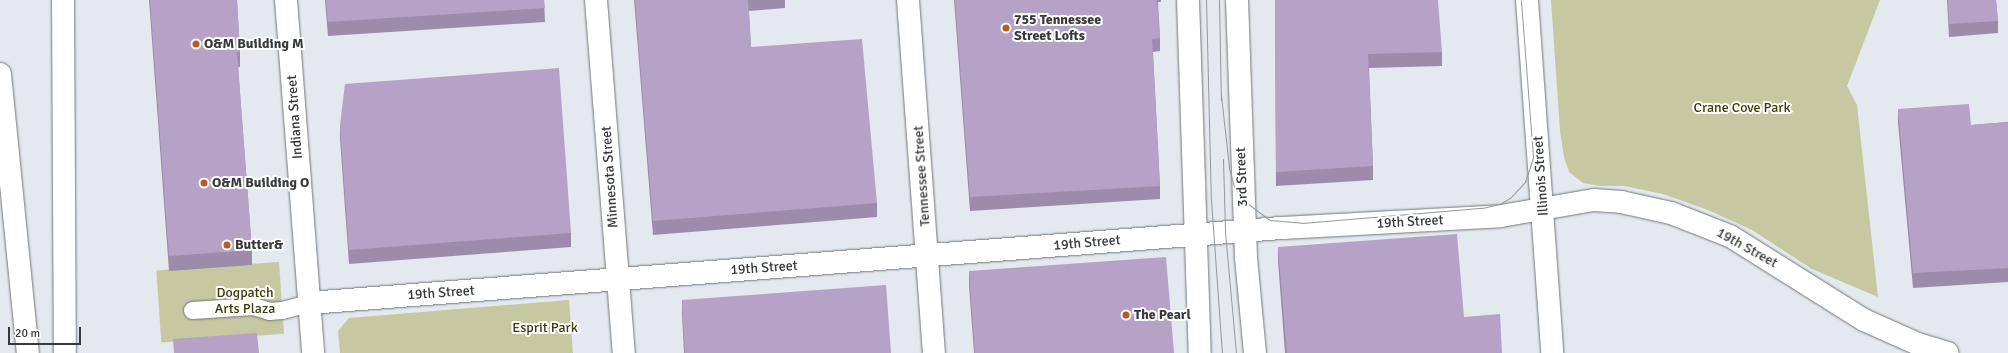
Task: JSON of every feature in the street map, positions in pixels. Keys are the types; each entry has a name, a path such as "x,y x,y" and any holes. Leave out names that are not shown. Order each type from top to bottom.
{"main road":[{"path":"63,0 65,353"},
{"name":"Indiana Street","path":"286,0 313,353"},
{"name":"Minnesota Street","path":"596,0 624,353"},
{"name":"Tennessee Street","path":"908,0 934,353"},
{"path":"1188,0 1200,353"},
{"name":"3rd Street","path":"1238,0 1244,231 1255,353"},
{"name":"Illinois Street","path":"1527,0 1544,209 1552,353"},
{"path":"0,74 28,353"},
{"name":"19th Street","path":"309,303 1244,231 1501,216 1594,200 1646,207 1685,218 1730,236 1864,320 1918,344 1948,353"}],"street":[{"name":"19th Street","path":"192,310 253,306 269,311 282,310 309,303"}],"green space":[{"name":"Crane Cove Park","path":"1551,0 1880,0 1847,86 1857,105 1878,297 1812,269 1752,230 1708,210 1663,194 1624,186 1601,186 1583,183 1569,172 1564,157 1560,131"},
{"name":"Dogpatch Arts Plaza","path":"279,262 284,334 161,342 156,271"},
{"name":"Esprit Park","path":"569,300 573,353 340,353 338,331 349,318"}],"building":[{"path":"150,0 237,0 240,52 237,52 252,250 169,256"},
{"path":"326,0 544,0 545,8 328,22"},
{"path":"635,0 748,0 751,47 862,39 877,203 653,221"},
{"path":"955,0 1157,0 1160,38 1152,39 1160,186 970,197"},
{"path":"1275,0 1438,0 1442,52 1368,54 1373,166 1276,172"},
{"path":"1948,0 1996,0 1998,21 1949,24"},
{"path":"559,68 571,233 349,250 340,125 345,84"},
{"path":"1969,104 1971,125 2008,122 2008,268 1913,273 1898,109"},
{"path":"1457,234 1464,317 1500,314 1502,353 1287,353 1278,247"},
{"path":"1166,257 1174,353 975,353 969,271"},
{"path":"886,285 891,353 685,353 682,300"},
{"path":"257,333 259,353 174,353 173,339"}],"tram line":[{"path":"1206,0 1211,200 1222,353"},
{"path":"1219,0 1221,100"},
{"path":"1221,95 1229,168 1234,187 1243,200 1270,220 1302,223 1482,208 1500,204 1511,197 1525,182 1533,157 1521,0"},
{"path":"1223,159 1225,232 1236,353"}],"place":[{"name":"755 Tennessee Street Lofts","path":"1006,28"},
{"name":"O&M Building M","path":"196,44"},
{"name":"O&M Building O","path":"204,183"},
{"name":"Butter&","path":"227,245"},
{"name":"The Pearl","path":"1126,315"}]}
